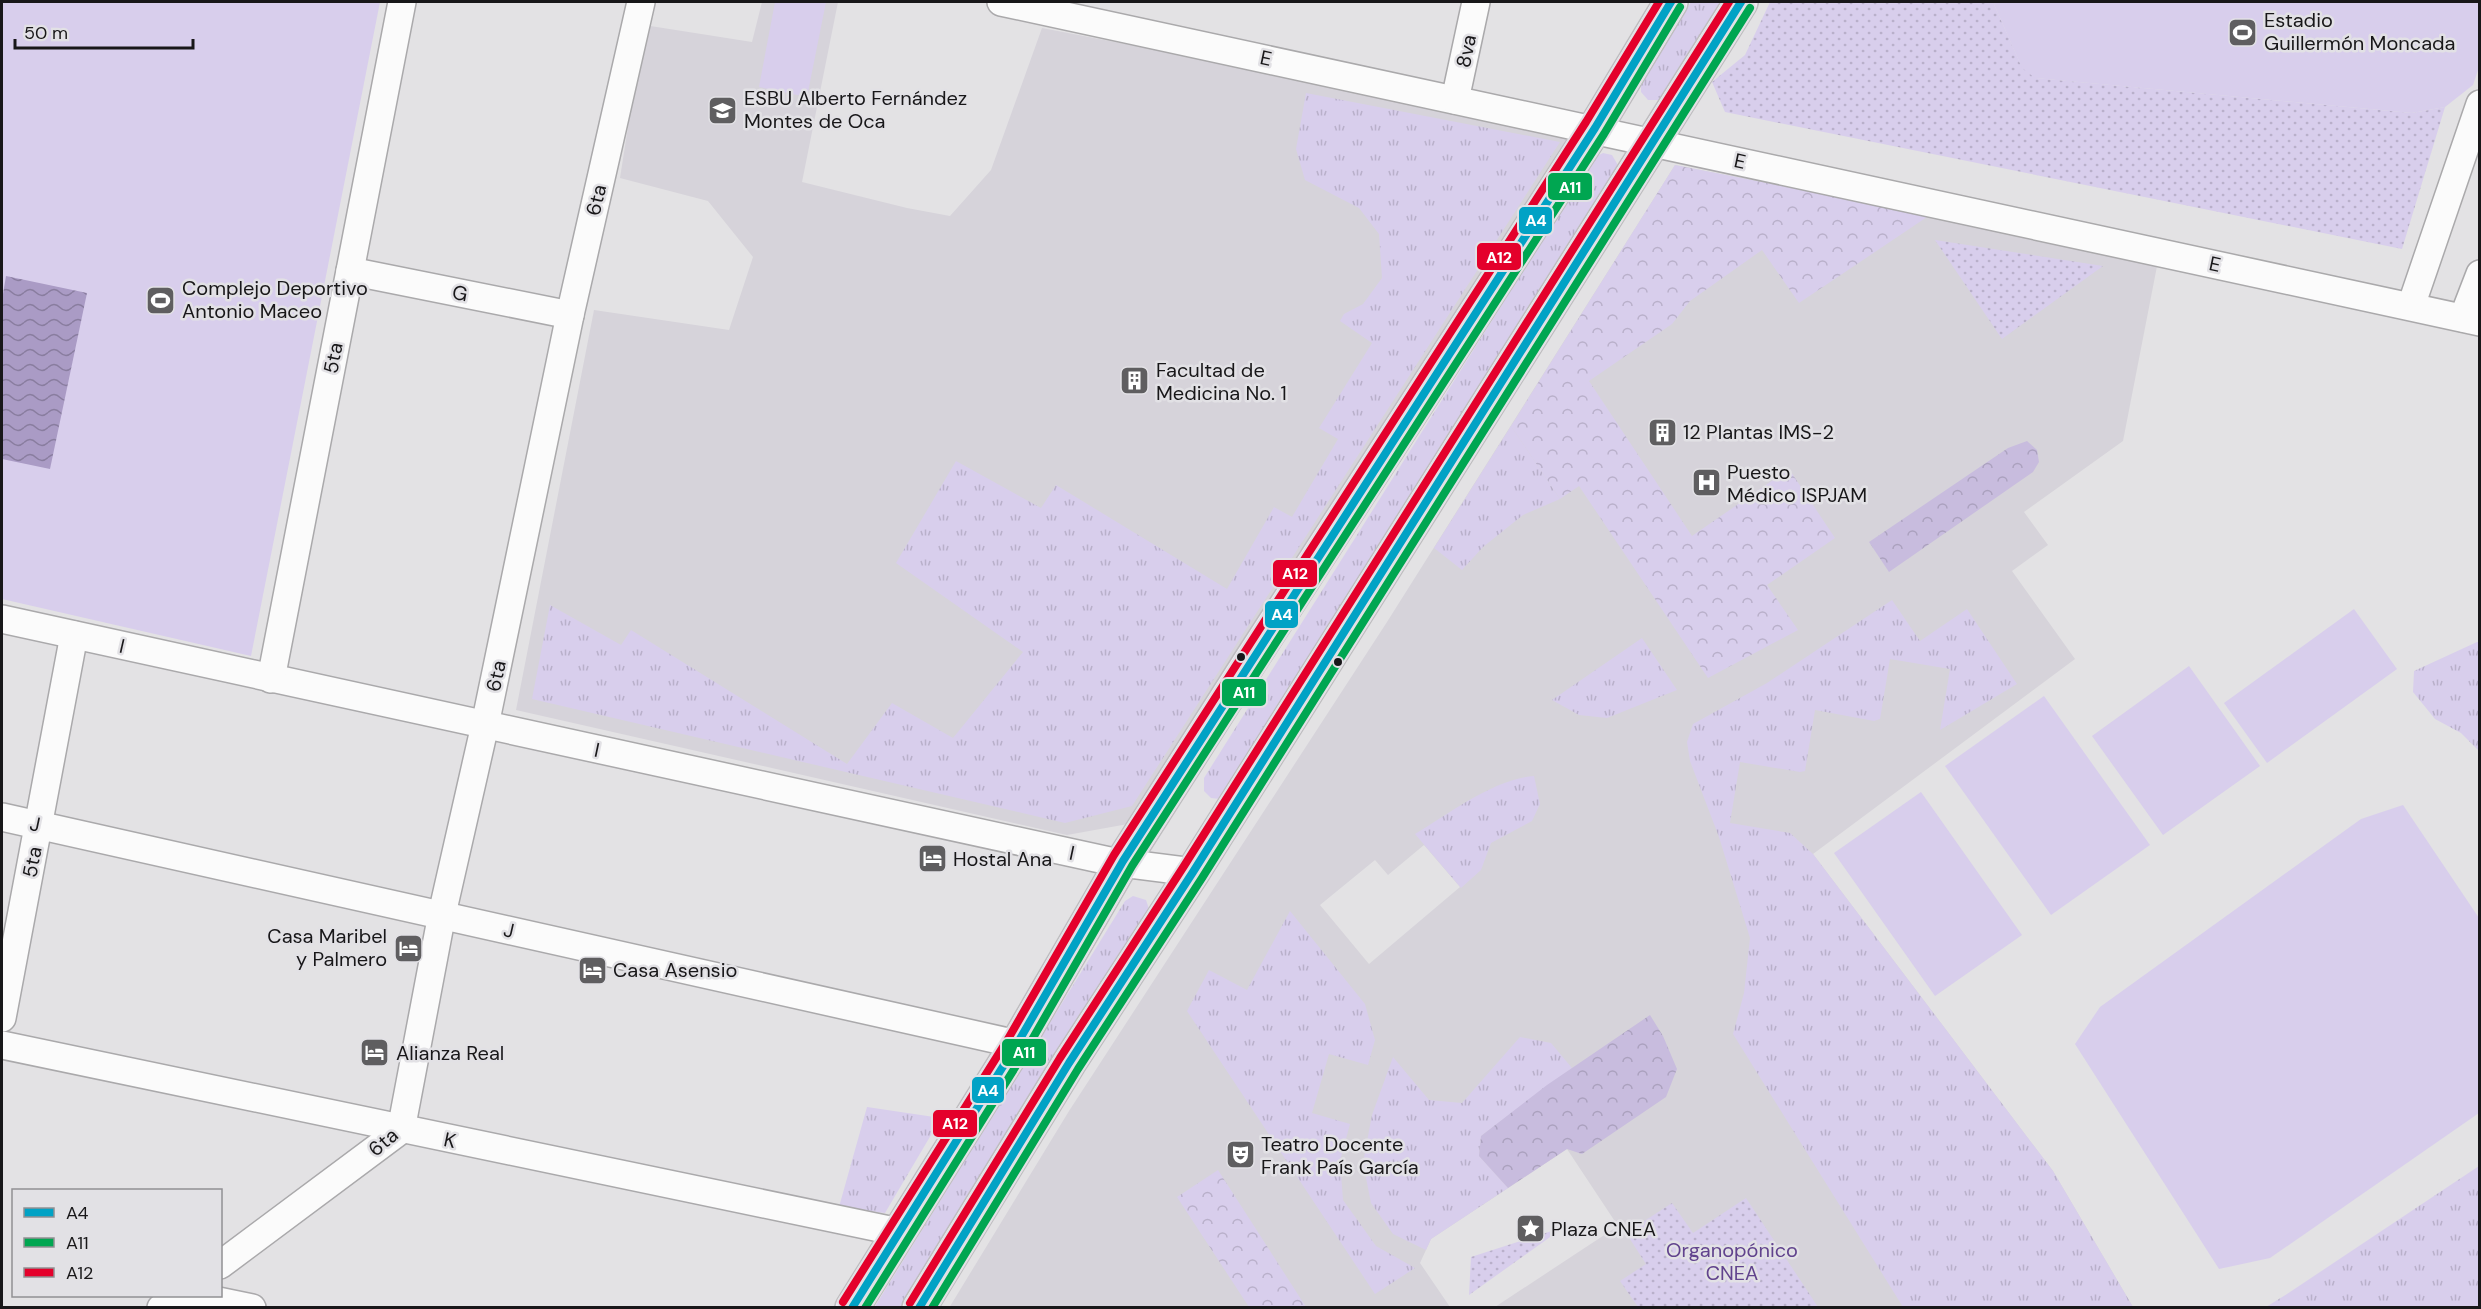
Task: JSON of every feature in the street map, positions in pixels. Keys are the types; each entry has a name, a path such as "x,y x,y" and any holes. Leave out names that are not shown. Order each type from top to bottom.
{"main road":[{"path":"852,1308 1017,1044 1123,861 1595,129 1671,2"},
{"path":"919,1308 1069,1063 1194,872 1741,2"}],"street":[{"name":"5ta","path":"271,679 402,2"},
{"name":"6ta","path":"222,1264 401,1130 442,915 485,725 570,315 641,2"},
{"name":"E","path":"1001,2 1056,7 1455,100 2471,320"},
{"name":"8va","path":"1455,100 1476,2"},
{"path":"2411,306 2480,104"},
{"name":"G","path":"350,271 570,315"},
{"path":"2471,320 2480,274"},
{"name":"I","path":"2,619 1114,862 1123,861 1164,870 1194,872"},
{"name":"5ta","path":"2,1018 74,635"},
{"name":"J","path":"2,817 1017,1044"},
{"name":"K","path":"2,1046 899,1232"},
{"path":"161,1308 177,1297"},
{"path":"199,1297 252,1308"}],"shaded area":[{"path":"762,2 838,2 802,182 907,208 950,216 991,170 1042,28 1583,132 1139,822 1067,835 516,710 594,310 729,330 753,257 708,201 620,178 644,25 752,42"},
{"path":"1675,165 2158,261 2123,441 2024,512 2048,545 2012,571 2075,659 1813,854 2053,1171 2133,1307 1495,1307 1618,1226 1567,1149 1431,1239 1420,1263 1450,1307 949,1308 1069,1111 1387,622","holes":["1424,845 1460,887 1369,964 1320,905 1375,860 1388,875"]}],"green space":[{"name":"Complejo Deportivo Antonio Maceo","path":"2,2 380,2 251,656 2,599"},
{"path":"775,2 826,2 807,97 759,87"},
{"path":"1691,2 1726,2 1662,100 1648,100 1641,92 1641,81"},
{"path":"1770,2 1993,2 2020,63 2036,78 2412,113 2445,107 2402,249 1725,112 1712,82 1745,55"},
{"name":"Estadio Guillermón Moncada","path":"1993,2 2479,2 2479,67 2473,85 2445,107 2412,113 2035,78 2022,68"},
{"path":"1306,93 1560,142 1132,806 1065,823 532,699 550,605 621,645 631,630 847,764 892,703 953,738 1023,652 896,563 956,461 1041,508 1056,485 1227,589 1274,507 1292,517 1338,439 1319,428 1372,343 1340,321 1344,314 1363,304 1382,278 1379,234 1359,208 1305,180 1296,149"},
{"path":"1603,153 1612,155 1619,167 1220,799 1211,798 1204,791 1204,778 1595,157"},
{"path":"1675,165 1930,215 1799,303 1762,250 1690,301 1672,324 1589,381 1692,536 1789,469 1835,538 1767,585 1798,630 1708,678 1579,486 1560,499 1511,426"},
{"path":"1935,240 2103,266 2002,339"},
{"path":"1511,426 1560,499 1523,515 1483,547 1462,570 1434,548"},
{"path":"2027,441 2037,450 2039,462 2033,472 1889,572 1869,542 2008,448"},
{"path":"1892,600 1920,641 1967,609 2017,684 1940,730 1950,669 1890,659 1880,719 1874,721 1815,710 1805,771 1740,762 1730,823 1790,833 1813,854 2053,1171 2133,1307 1903,1307 1733,1034 1744,993 1750,938 1719,837 1690,761 1687,742 1693,724 1767,683"},
{"path":"2354,609 2397,669 2267,763 2224,703"},
{"path":"1642,638 1677,690 1607,718 1579,715 1552,700"},
{"path":"2480,642 2479,751 2461,733 2435,719 2413,692 2414,671"},
{"path":"2189,666 2260,766 2163,835 2092,736"},
{"path":"2044,696 2150,845 2051,915 1945,766"},
{"path":"1534,776 1540,804 1532,821 1491,843 1481,870 1461,888 1415,834 1488,790 1519,778"},
{"path":"1921,792 2022,935 1935,996 1834,853"},
{"path":"2403,805 2479,918 2479,1113 2270,1258 2219,1269 2075,1044 2100,1007 2361,819"},
{"path":"1133,896 1146,900 1150,912 907,1307 874,1308 1125,901"},
{"path":"1290,911 1365,1004 1375,1040 1368,1065 1329,1054 1312,1113 1350,1124 1340,1161 1343,1200 1376,1246 1415,1268 1375,1294 1187,1011 1209,970 1247,990"},
{"path":"1650,1015 1663,1036 1677,1069 1666,1097 1582,1154 1567,1149 1508,1188 1479,1156 1481,1136 1547,1085"},
{"path":"1520,1037 1551,1043 1572,1068 1481,1136 1479,1156 1508,1188 1431,1239 1426,1250 1393,1234 1371,1203 1363,1163 1372,1115 1393,1057 1429,1100 1462,1103"},
{"path":"867,1107 941,1118 885,1213 839,1207"},
{"path":"2479,1166 2479,1307 2266,1307 2287,1294"},
{"path":"1218,1170 1306,1307 1249,1307 1177,1197"},
{"name":"Organopónico CNEA","path":"1746,1198 1818,1307 1638,1307 1620,1281 1646,1264 1626,1233 1672,1203 1693,1233"},
{"path":"1564,1227 1469,1295 1471,1257"}],"water":[{"path":"6,276 87,293 50,469 2,459 2,300"}],"transit line":[{"name":"A12","path":"843,1302 1008,1039 1114,855 1586,122 1659,2"},
{"name":"A4","path":"852,1308 1017,1044 1123,861 1595,128 1671,2"},
{"name":"A12","path":"910,1303 1060,1058 1184,866 1729,2"},
{"name":"A4","path":"919,1308 1069,1063 1193,872 1741,2"},
{"name":"A11","path":"865,1308 1026,1050 1132,866 1604,134 1680,7"},
{"name":"A11","path":"932,1308 1078,1069 1202,878 1750,8"}],"place":[{"name":"Estadio Guillermón Moncada","path":"2243,32"},
{"name":"ESBU Alberto Fernández Montes de Oca","path":"723,110"},
{"name":"Complejo Deportivo Antonio Maceo","path":"161,300"},
{"name":"Facultad de Medicina No. 1","path":"1135,381"},
{"name":"12 Plantas IMS-2","path":"1662,432"},
{"name":"Puesto Médico ISPJAM","path":"1706,483"},
{"name":"Hostal Ana","path":"932,859"},
{"name":"Casa Maribel y Palmero","path":"408,948"},
{"name":"Casa Asensio","path":"592,970"},
{"name":"Alianza Real","path":"375,1053"},
{"name":"Teatro Docente Frank País García","path":"1240,1155"},
{"name":"Plaza CNEA","path":"1530,1229"}]}
